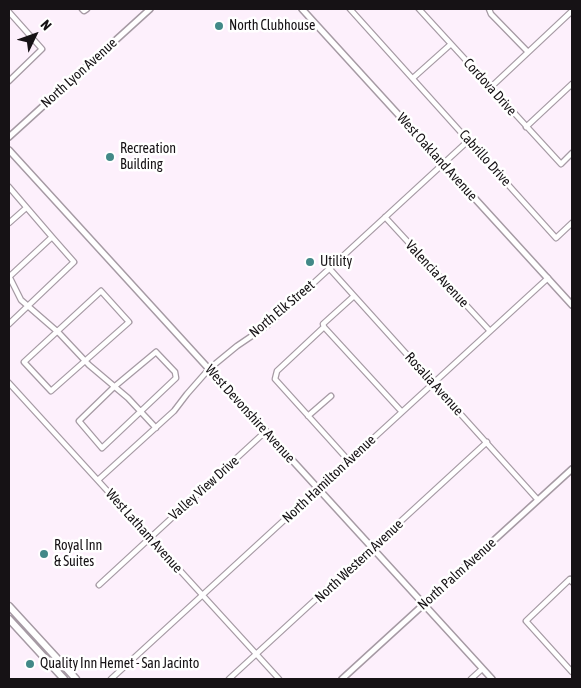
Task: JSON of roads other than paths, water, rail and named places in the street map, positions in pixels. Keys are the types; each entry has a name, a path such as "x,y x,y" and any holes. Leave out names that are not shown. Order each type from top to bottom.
{"main road":[{"path":"9,606 76,679"},
{"path":"9,619 64,679"}],"street":[{"name":"North Lyon Avenue","path":"9,137 150,9"},
{"name":"West Oakland Avenue","path":"302,9 572,305"},
{"name":"Cabrillo Drive","path":"350,9 556,238 572,223"},
{"name":"Cordova Drive","path":"419,9 561,164 572,154"},
{"path":"489,9 491,14 528,52"},
{"path":"490,88 572,11"},
{"path":"9,12 42,48 9,81"},
{"path":"413,78 451,44"},
{"path":"526,126 572,84"},
{"name":"North Elk Street","path":"98,480 174,411 186,394 209,369 237,346 268,325 469,140"},
{"name":"West Devonshire Avenue","path":"9,150 492,679"},
{"path":"9,187 74,262 9,324"},
{"path":"9,223 26,208"},
{"name":"Valencia Avenue","path":"385,217 490,331"},
{"path":"52,238 9,276 20,300 128,398 156,428"},
{"name":"Rosalia Avenue","path":"329,268 538,500"},
{"name":"North Hamilton Avenue","path":"111,679 548,278"},
{"path":"101,291 129,322 84,360 50,391 24,362 101,291"},
{"path":"349,460 275,379 277,371 324,327 323,324 354,296"},
{"path":"324,327 402,412"},
{"path":"156,352 175,372 176,378 141,412 102,448 79,420 114,387 156,352"},
{"name":"West Latham Avenue","path":"9,383 278,679"},
{"path":"308,416 331,396"},
{"name":"Valley View Drive","path":"99,585 266,431"},
{"name":"North Western Avenue","path":"230,679 487,442"},
{"name":"North Palm Avenue","path":"342,679 572,469"},
{"path":"571,581 526,621 572,672"},
{"path":"471,679 482,669"}],"place":[{"name":"North Clubhouse","path":"219,26"},
{"name":"Recreation Building","path":"110,157"},
{"name":"Utility","path":"310,262"},
{"name":"Royal Inn & Suites","path":"44,554"},
{"name":"Quality Inn Hemet - San Jacinto","path":"30,664"}]}
